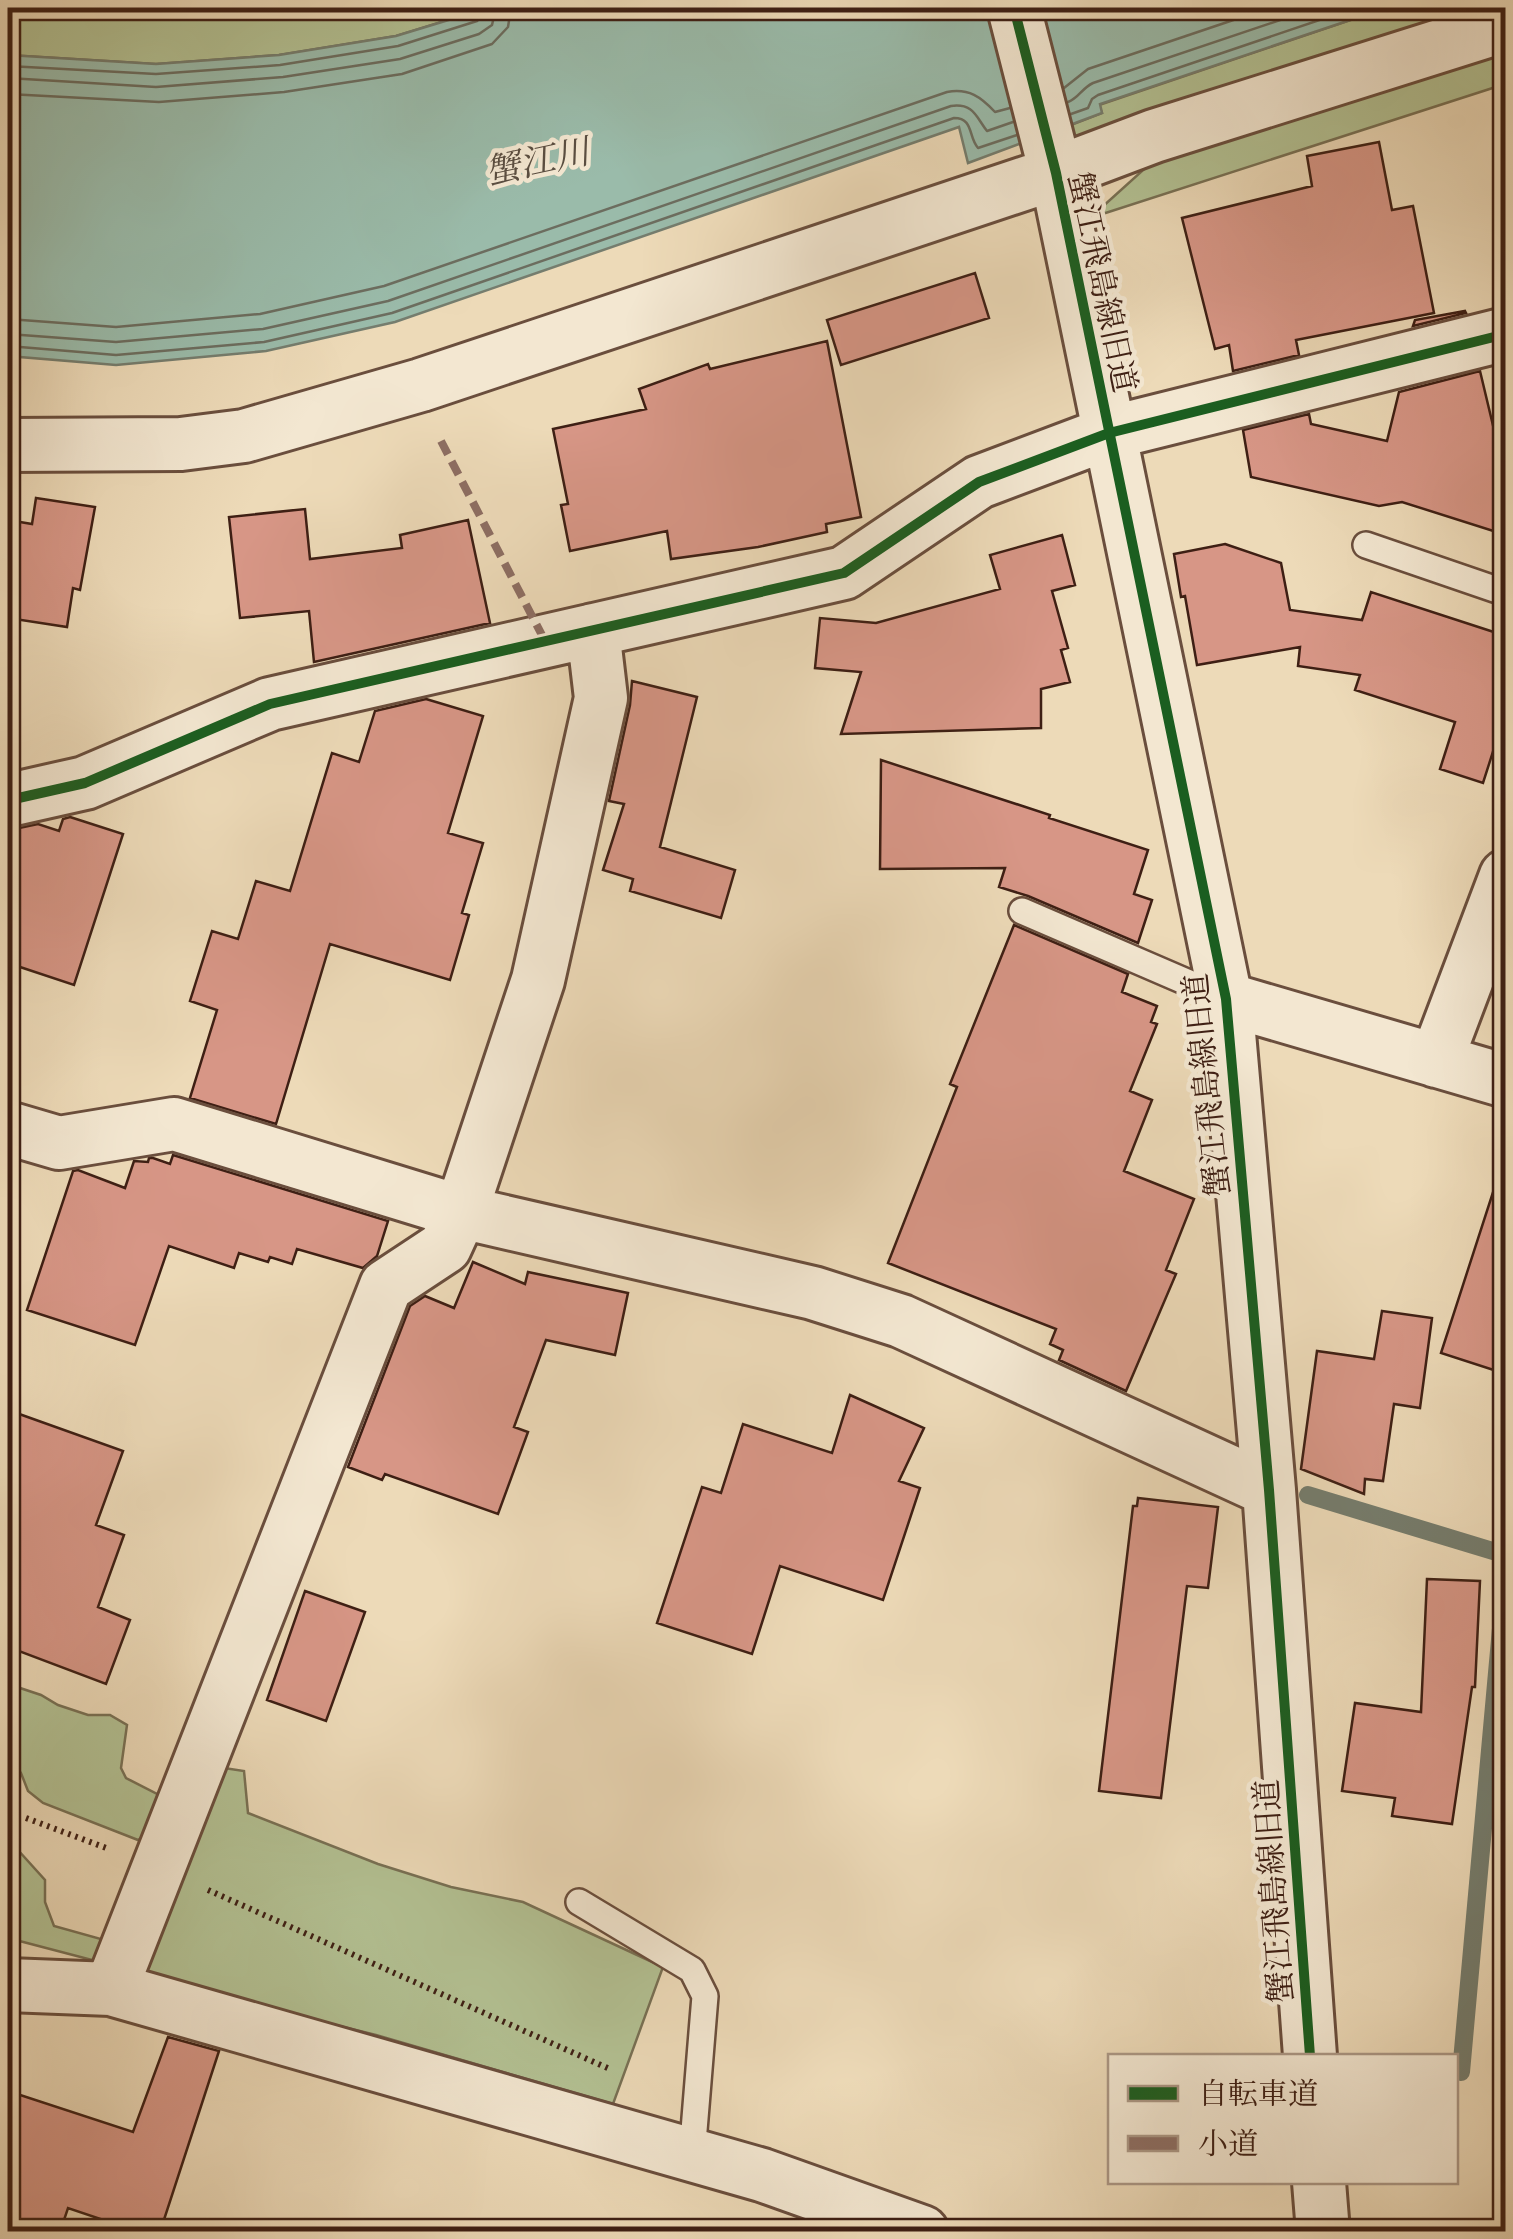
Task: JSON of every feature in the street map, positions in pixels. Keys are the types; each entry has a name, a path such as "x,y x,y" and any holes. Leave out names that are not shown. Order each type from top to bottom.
{"street":[{"name":"蟹江飛島線旧道","path":"1014,8 1054,164 1226,999 1270,1490 1310,2054"},
{"path":"13,443 180,444 244,436 421,385 1054,164 1506,25"},
{"path":"8,798 84,783 270,704 844,573 978,482 1109,433 1506,334"},
{"path":"111,1989 386,1286 446,1247 461,1212 538,980 601,698 593,630"},
{"path":"1436,1061 1506,876"},
{"path":"1226,999 1506,1081"},
{"path":"8,1128 59,1142 174,1124 461,1212 813,1293 901,1321 1270,1490"},
{"path":"8,1986 111,1989 694,2131 762,2176 922,2232"},
{"path":"1319,2184 1323,2232"}],"lane":[{"path":"1366,545 1506,594"},
{"path":"1022,911 1226,999"},
{"path":"579,1902 692,1970 705,1996 694,2131"}],"path":[{"path":"26,1818 158,1868 694,2131"}],"shaded area":[{"path":"8,8 487,8 396,36 279,55 156,64 8,55"},
{"path":"1386,8 1492,8 1082,146 1063,128 1102,113 1099,105"},
{"path":"1505,42 1505,84 1090,218 1153,161"},
{"path":"8,1684 88,1715 110,1715 127,1725 121,1768 126,1778 157,1794 164,1806 151,1832 138,1840 43,1803 28,1791 8,1755"},
{"path":"224,1768 244,1771 248,1813 378,1864 451,1887 523,1902 663,1967 613,2104 376,2035 148,1979 146,1937"},
{"path":"8,1839 45,1880 45,1902 54,1926 101,1939 115,1954 111,1965 8,1938"}],"water":[{"name":"蟹江川","path":"488,8 1386,8 1100,104 1102,113 968,163 959,127 395,322 266,351 116,365 8,356 8,55 156,64 279,55 396,36"}],"building":[{"path":"1379,142 1392,210 1413,206 1434,313 1296,340 1299,355 1233,371 1229,345 1215,349 1182,218 1312,186 1307,156"},
{"path":"975,273 989,318 841,365 827,320"},
{"path":"1466,313 1413,326 1415,320"},
{"path":"827,341 861,517 826,524 827,532 758,547 671,559 667,531 570,551 561,505 568,504 553,429 646,409 639,389 708,364 710,369"},
{"path":"1480,371 1506,480 1506,535 1402,502 1379,506 1251,477 1243,430 1309,414 1311,424 1387,441 1399,392"},
{"path":"36,498 95,507 80,590 73,588 67,627 8,618 8,520 32,524"},
{"path":"305,509 310,559 402,548 400,535 468,520 490,623 314,662 309,611 240,618 229,517"},
{"path":"1062,535 1075,585 1052,591 1068,648 1061,650 1070,682 1041,689 1041,728 841,734 861,672 815,668 820,618 876,623 1000,589 990,555"},
{"path":"1225,544 1281,563 1290,610 1362,620 1371,592 1506,636 1506,742 1497,739 1483,783 1440,769 1455,722 1355,690 1360,675 1298,666 1300,647 1197,665 1174,554"},
{"path":"632,681 697,697 660,847 735,870 721,918 630,891 633,879 603,870 624,804 609,801"},
{"path":"426,699 483,716 448,833 483,843 462,913 469,915 450,980 330,944 276,1124 190,1098 217,1010 190,1001 212,931 238,939 256,881 290,891 332,753 359,762 375,711"},
{"path":"881,760 1148,850 1134,894 1152,900 1138,943 999,887 1005,868 880,869"},
{"path":"70,817 123,834 74,985 8,963 8,864 19,828 38,824 59,831 63,819"},
{"path":"1014,925 1128,974 1122,992 1157,1006 1151,1022 1157,1024 1130,1091 1152,1100 1124,1171 1194,1199 1166,1270 1176,1274 1126,1391 1059,1360 1063,1350 1050,1344 1056,1329 888,1263 957,1087 950,1084"},
{"path":"173,1155 388,1221 377,1256 363,1268 297,1249 292,1264 239,1253 234,1268 169,1246 135,1345 27,1310 73,1171 125,1188 134,1161 148,1162 153,1158 170,1164"},
{"path":"1496,1183 1506,1185 1506,1374 1441,1353"},
{"path":"473,1262 525,1284 528,1272 628,1293 615,1355 546,1340 514,1427 528,1432 498,1514 385,1474 382,1480 348,1467 410,1306 425,1296 454,1308"},
{"path":"1382,1311 1432,1318 1420,1408 1394,1404 1383,1481 1365,1479 1364,1494 1301,1469 1317,1351 1374,1359"},
{"path":"850,1395 924,1428 899,1481 920,1488 883,1600 780,1566 752,1654 657,1623 702,1487 721,1493 743,1424 832,1453"},
{"path":"8,1410 123,1451 96,1525 124,1535 98,1607 130,1620 106,1684 8,1647"},
{"path":"1138,1498 1218,1507 1208,1588 1187,1586 1161,1798 1099,1791 1133,1506 1137,1506"},
{"path":"1427,1579 1480,1581 1475,1687 1452,1824 1392,1816 1395,1798 1342,1791 1355,1703 1421,1712"},
{"path":"305,1591 365,1612 326,1721 267,1700"},
{"path":"168,2037 219,2051 160,2232 139,2232 68,2208 60,2232 8,2232 8,2091 133,2132"}],"waterway":[{"path":"1308,1495 1506,1555"},
{"path":"1461,2072 1506,1573"}],"marked path":[{"path":"441,441 545,641"}],"cycle path":[{"path":"1014,8 1056,173 1226,999 1269,1490 1310,2054"},
{"path":"8,798 85,783 270,704 844,573 979,482 1109,433 1506,334"}]}
